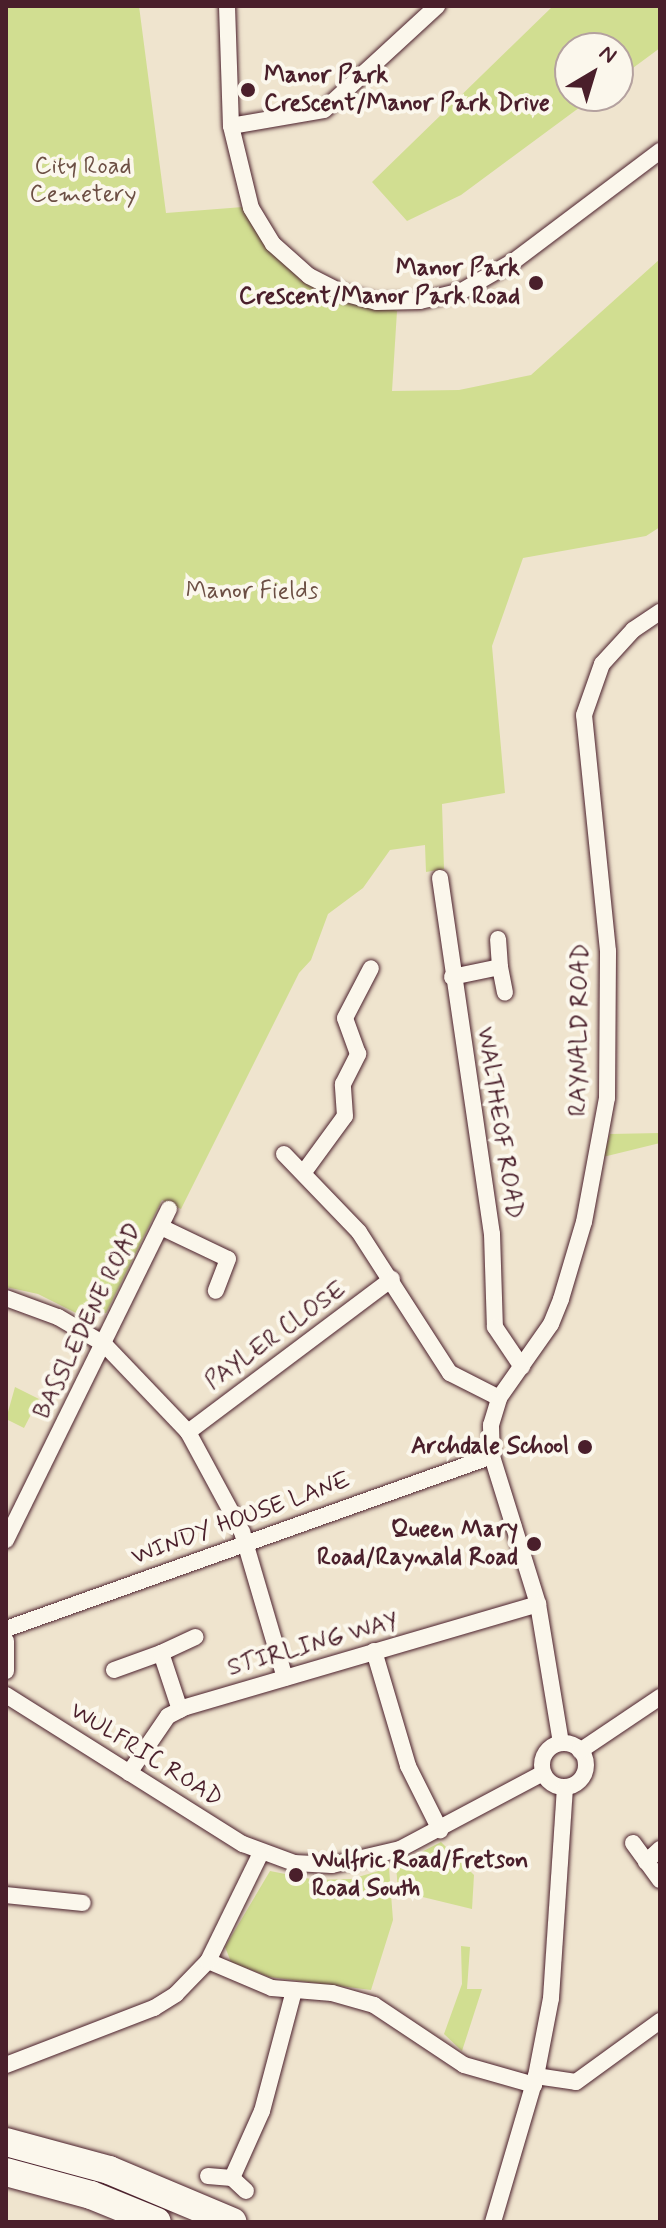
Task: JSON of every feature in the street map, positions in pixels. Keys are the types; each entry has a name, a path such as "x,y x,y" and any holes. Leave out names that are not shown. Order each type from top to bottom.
{"highway":[{"path":"6,2142 109,2170 233,2222"},
{"path":"6,2172 91,2195 157,2222"}],"street":[{"path":"227,6 231,126 251,208 273,244 309,276 343,293 377,302 420,301 462,291 514,261 660,151"},
{"path":"231,126 324,110 437,6"},
{"name":"RAYNALD ROAD","path":"561,1743 538,1604 492,1456 491,1425 499,1398 522,1367 561,1299 584,1222 607,1098 608,951 584,715 602,664 633,630 660,612"},
{"name":"WALTHEOF ROAD","path":"440,878 452,977 492,1234 495,1327 522,1367"},
{"path":"498,939 505,993"},
{"path":"452,977 500,967"},
{"path":"304,1172 345,1116 343,1084 358,1054 345,1018 371,968"},
{"path":"284,1154 359,1232 450,1373 499,1398"},
{"name":"BASSLEDENE ROAD","path":"6,1540 169,1209"},
{"path":"161,1227 228,1259 216,1291"},
{"name":"PAYLER CLOSE","path":"188,1432 392,1279"},
{"path":"6,1298 58,1317 104,1344 188,1432 245,1543 285,1678"},
{"name":"WINDY HOUSE LANE","path":"6,1629 492,1456"},
{"name":"STIRLING WAY","path":"129,1773 168,1716 180,1710 538,1604"},
{"path":"114,1670 196,1637"},
{"path":"6,1641 6,1671"},
{"path":"374,1651 408,1766 440,1830"},
{"path":"161,1653 180,1710"},
{"name":"WULFRIC ROAD","path":"6,1695 261,1853 294,1863 332,1865 369,1859 440,1830 543,1773"},
{"path":"580,1751 660,1697"},
{"path":"565,1788 554,1785 543,1773 545,1754 561,1743 580,1751"},
{"path":"493,2222 535,2080 559,1935 565,1788 585,1772 580,1751"},
{"path":"633,1843 660,1880"},
{"path":"646,1862 660,1849"},
{"path":"6,2065 154,2008 208,1961 261,1853"},
{"path":"6,1895 83,1903"},
{"path":"208,1961 250,1982 294,1991 332,1993 374,2005 464,2065 535,2080 576,2082 660,2021"},
{"path":"232,2178 262,2111 294,1991"},
{"path":"208,2176 232,2178 246,2191"}],"green space":[{"name":"Manor Fields","path":"6,6 139,6 166,213 243,207 301,281 397,311 392,391 459,390 531,375 660,259 660,527 646,536 523,558 492,646 505,793 442,804 444,869 426,872 425,845 390,850 363,888 328,914 311,960 299,973 181,1209 162,1200 106,1313 90,1312 86,1318 38,1294 6,1287"},
{"path":"553,6 660,6 660,48 634,67 634,32 554,32 554,112 573,112 461,195 407,221 372,182"},
{"path":"660,1133 660,1143 603,1157 610,1134"},
{"path":"15,1387 39,1399 24,1428 6,1419"},
{"path":"441,1842 474,1875 472,1909 398,1891 396,1865"},
{"path":"389,1868 393,1920 371,1990 269,1977 231,1962 225,1947 270,1871 316,1880 351,1879"},
{"path":"461,1946 470,1947 467,1989 482,1989 462,2051 444,2034 462,1984"}],"place":[{"name":"Manor Park Crescent/Manor Park Drive","path":"248,90"},
{"name":"Manor Park Crescent/Manor Park Road","path":"536,283"},
{"name":"Archdale School","path":"585,1447"},
{"name":"Queen Mary Road/Raynald Road","path":"534,1544"},
{"name":"Wulfric Road/Fretson Road South","path":"296,1875"}],"park label":[{"name":"City Road Cemetery","path":"83,181"}]}
